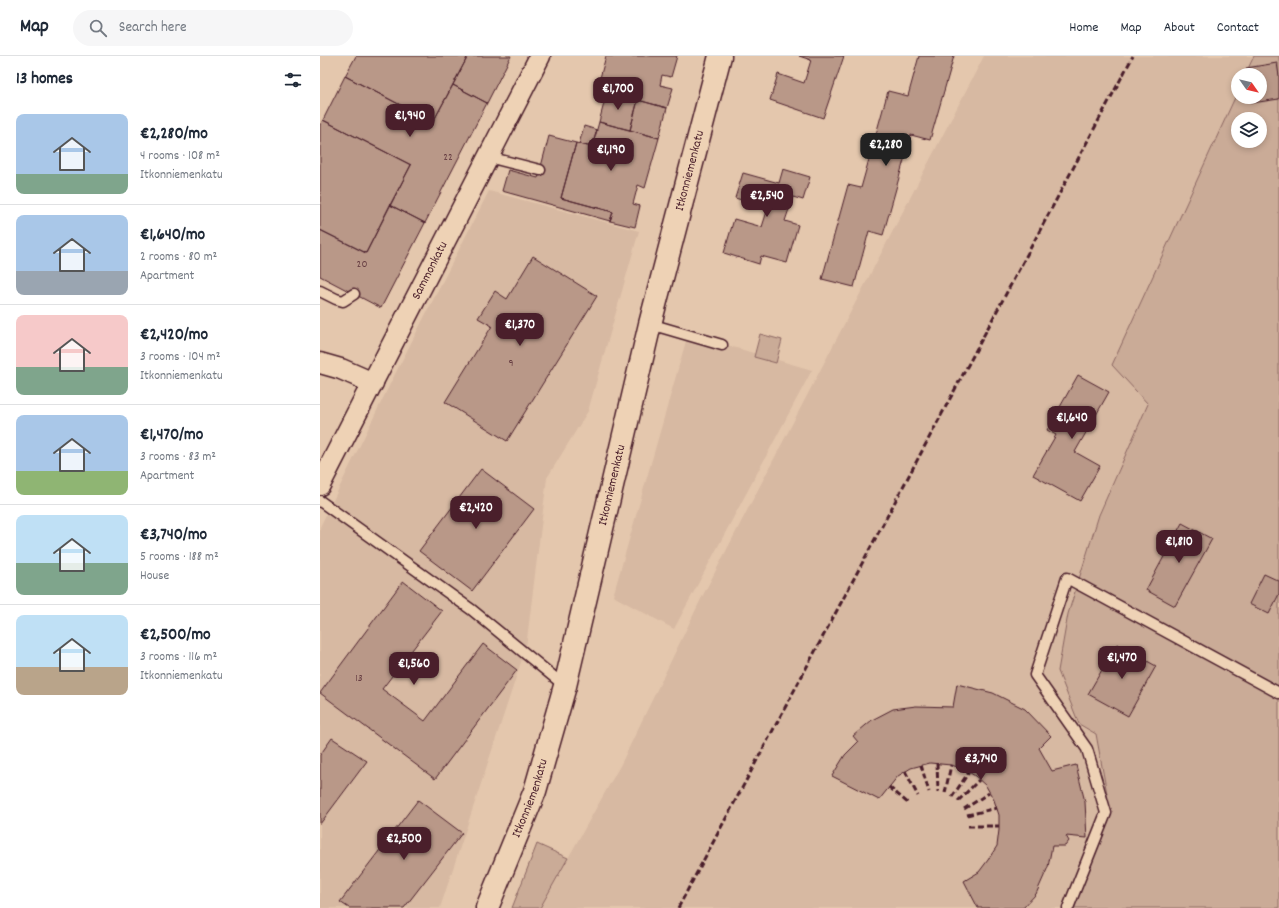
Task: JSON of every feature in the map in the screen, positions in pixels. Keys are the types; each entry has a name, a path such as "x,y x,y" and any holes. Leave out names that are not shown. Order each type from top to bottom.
{"main road":[{"name":"Itkonniemenkatu","path":"487,908 535,791 565,686 650,324 720,56"}],"street":[{"name":"Sammonkatu","path":"320,485 540,56"},
{"path":"320,363 341,368 373,383"}],"lane":[{"path":"488,157 540,170"},
{"path":"320,291 336,300 343,301 354,294"},
{"path":"650,324 722,345"},
{"path":"320,501 472,610 565,686"},
{"path":"1068,908 1106,813 1087,749 1035,675 1067,578 1279,693"}],"shaded area":[{"path":"984,56 1254,56 1248,68 1231,68 1231,104 1234,104 1148,404 1099,515 1079,724 1096,734 1110,810 1064,908 540,908 621,764 701,599"},
{"path":"1254,56 1279,56 1279,908 1064,908 1110,810 1096,734 1079,724 1058,671 1068,614 1099,515 1148,404 1112,365 1232,104 1267,104 1267,68 1248,68"},
{"path":"489,191 639,231 588,411 547,478 526,647 440,908 320,908 320,527 391,382"},
{"path":"688,334 812,370 674,629 613,596"},
{"path":"760,334 782,340 776,363 754,357"},
{"path":"537,844 568,858 540,908 512,908"}],"building":[{"path":"356,56 468,56 433,122 345,76"},
{"path":"468,56 511,56 487,103 453,85"},
{"path":"606,56 677,56 671,77 662,75 660,85 673,88 667,108 597,89"},
{"path":"799,56 844,56 823,118 770,100 778,74 804,83 811,60"},
{"path":"919,56 954,56 930,140 911,135 883,235 869,231 854,287 822,279 848,185 861,188 888,91 908,96"},
{"path":"1277,63 1279,76 1279,99 1267,101 1267,68 1246,68"},
{"path":"345,76 433,122 453,85 487,103 425,223 390,205 411,165 323,120"},
{"path":"607,92 638,100 630,130 599,122"},
{"path":"638,100 667,108 659,138 630,130"},
{"path":"323,120 411,165 366,253 320,230 320,125"},
{"path":"599,122 659,138 645,188 638,185 633,204 640,206 635,227 610,221 613,212 561,198 576,143 592,147"},
{"path":"584,126 597,130 592,147 579,144"},
{"path":"549,136 576,143 561,198 613,212 610,221 502,191 508,170 538,178"},
{"path":"783,169 810,177 803,200 793,197 785,221 798,225 787,263 761,256 759,264 724,253 734,219 762,227 768,208 735,198 743,173 779,183"},
{"path":"390,205 425,223 381,308 320,276 320,230 366,253"},
{"path":"533,256 597,296 507,441 445,402 492,326 478,318 495,291 507,299"},
{"path":"1078,375 1109,392 1075,452 1100,466 1080,501 1033,475 1056,435 1047,430"},
{"path":"481,469 534,509 472,591 419,551"},
{"path":"1182,523 1212,539 1175,606 1146,590"},
{"path":"1264,574 1279,581 1279,594 1269,614 1249,604"},
{"path":"403,581 442,611 382,689 425,721 483,644 517,670 435,779 320,693"},
{"path":"1117,644 1156,666 1128,716 1088,694"},
{"path":"957,684 993,693 1025,709 1051,736 1039,748 1052,771 1076,765 1085,802 1087,838 1066,836 1069,841 1065,846 1052,846 1048,867 1036,894 1023,908 978,908 964,881 979,872 988,860 997,846 999,830 999,815 994,800 986,786 975,776 964,769 951,765 930,763 911,768 898,776 879,800 832,776 845,755 858,742 853,736 872,720 893,709 916,706 953,707"},
{"path":"332,738 367,761 320,824 320,755"},
{"path":"418,800 462,833 404,908 349,908 340,902"}],"railway":[{"path":"678,908 1133,56"},
{"path":"937,763 938,792"},
{"path":"921,765 929,792"},
{"path":"945,793 951,765"},
{"path":"905,771 918,796"},
{"path":"952,797 969,772"},
{"path":"958,801 979,780"},
{"path":"889,787 909,804"},
{"path":"964,809 989,793"},
{"path":"967,815 997,808"},
{"path":"968,826 999,826"}]}
